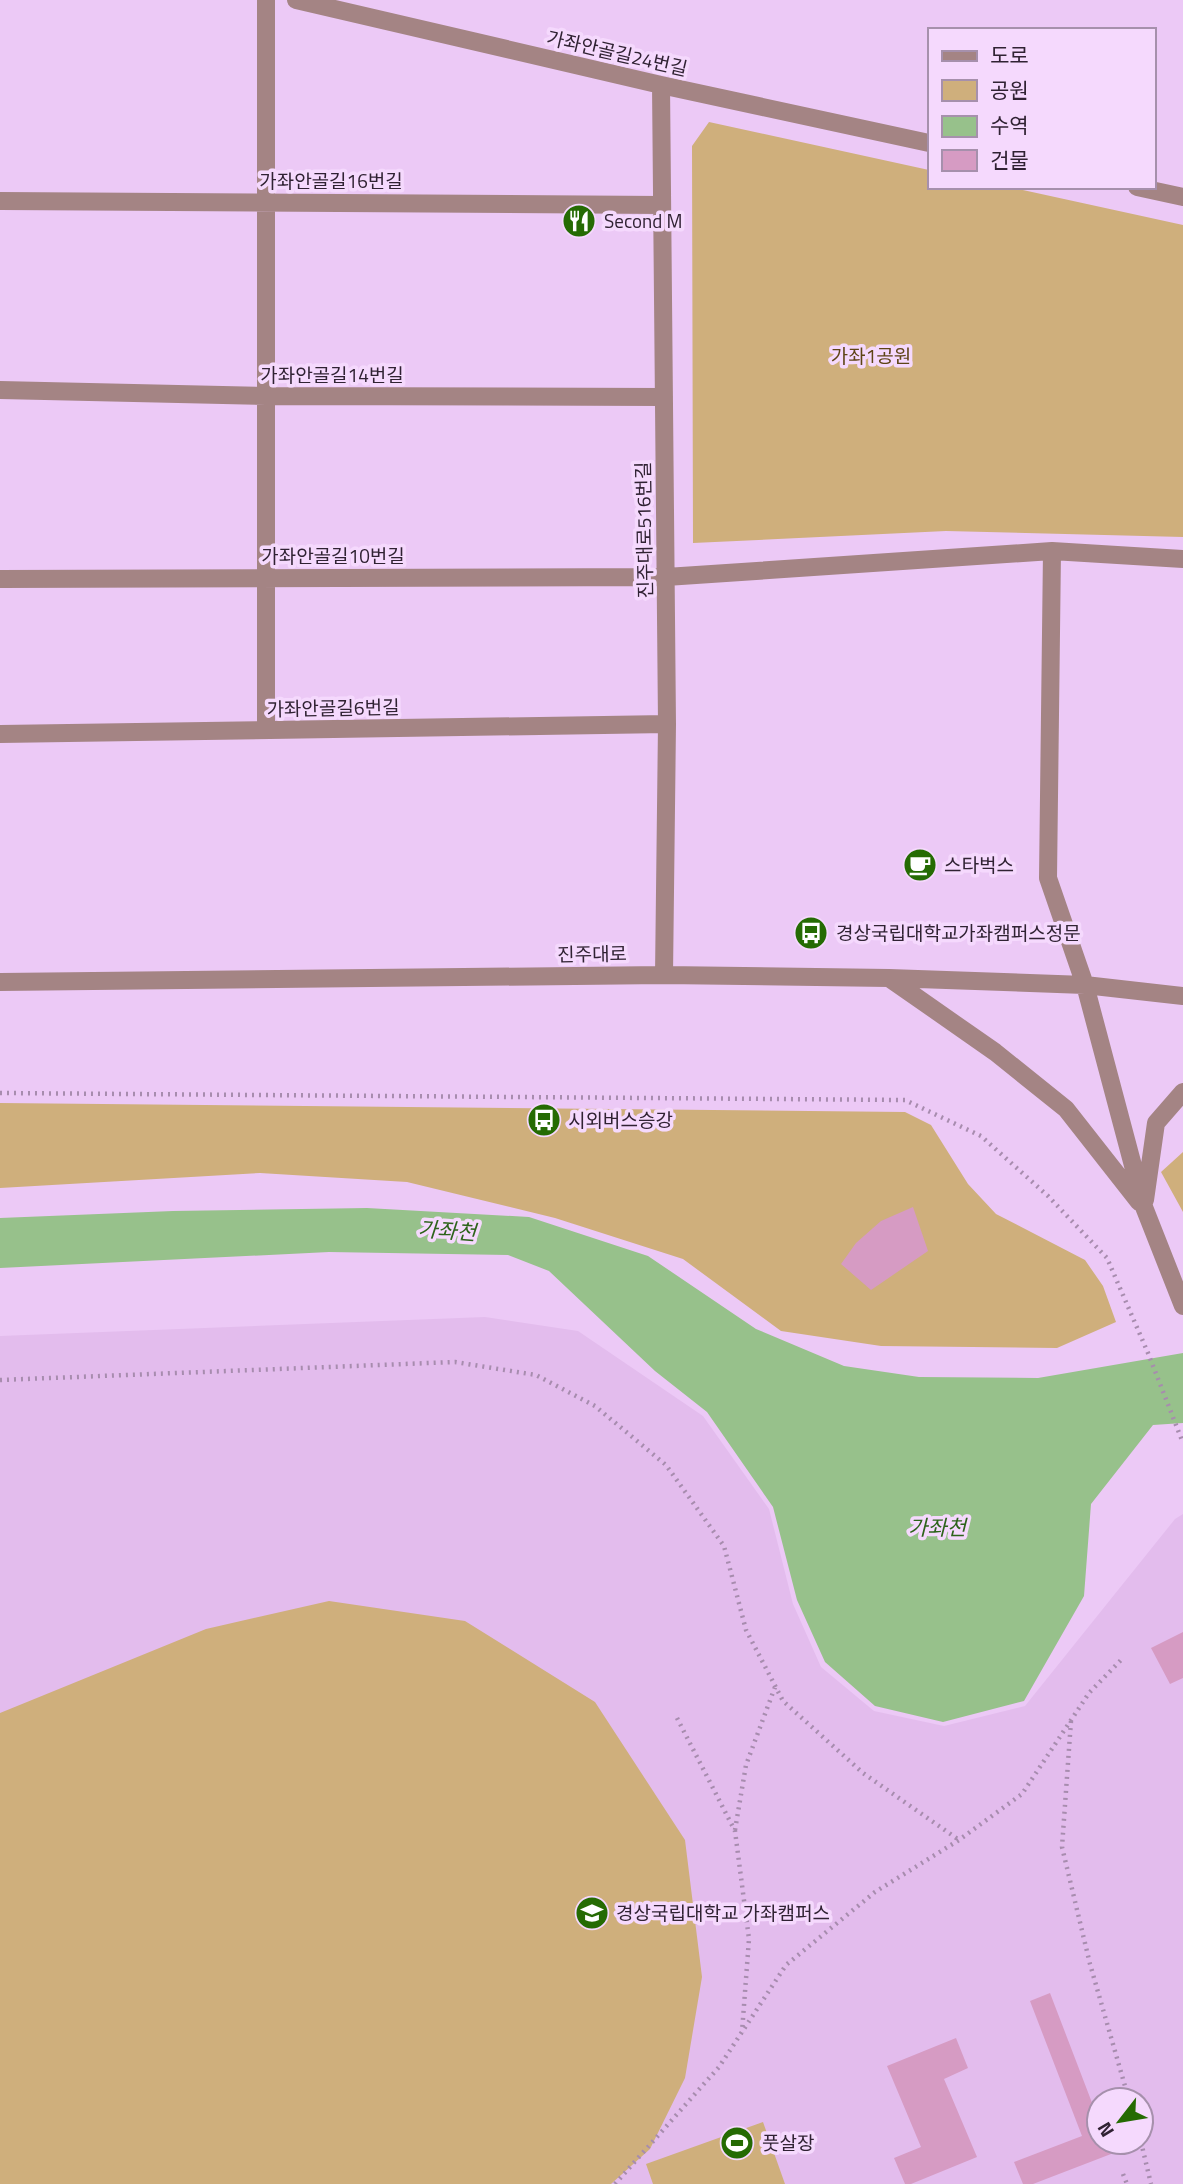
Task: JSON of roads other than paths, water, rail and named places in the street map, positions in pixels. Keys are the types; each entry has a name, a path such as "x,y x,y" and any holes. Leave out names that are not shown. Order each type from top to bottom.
{"street":[{"path":"266,730 267,0"},
{"name":"가좌안골길24번길","path":"296,0 661,85 928,143"},
{"name":"진주대로516번길","path":"661,85 667,724 664,975"},
{"path":"1146,189 1183,197"},
{"name":"가좌안골길16번길","path":"0,201 662,205"},
{"name":"가좌안골길14번길","path":"0,390 266,396 664,397"},
{"path":"1052,551 1048,878 1085,985 1144,1207 1183,1306"},
{"name":"가좌안골길10번길","path":"0,579 666,577 1052,551 1183,559"},
{"name":"가좌안골길6번길","path":"0,734 667,724"},
{"name":"진주대로","path":"0,982 664,975 889,978 1085,985 1183,996"},
{"path":"889,978 995,1052 1066,1109 1144,1207"},
{"path":"1144,1207 1156,1123 1183,1092"}],"water":[{"name":"가좌천","path":"367,1208 529,1217 648,1256 756,1329 844,1366 919,1377 1038,1378 1183,1353 1183,1423 1153,1425 1091,1504 1084,1596 1024,1701 943,1722 875,1706 825,1662 797,1600 773,1507 707,1412 655,1371 549,1271 508,1255 329,1252 0,1268 0,1218 173,1211"}],"place":[{"name":"Second M","path":"579,221"},
{"name":"스타벅스","path":"920,865"},
{"name":"경상국립대학교가좌캠퍼스정문","path":"811,933"},
{"name":"시외버스승강","path":"544,1120"},
{"name":"경상국립대학교 가좌캠퍼스","path":"592,1913"},
{"name":"풋살장","path":"737,2143"}],"park label":[{"name":"가좌1공원","path":"871,356"}]}
